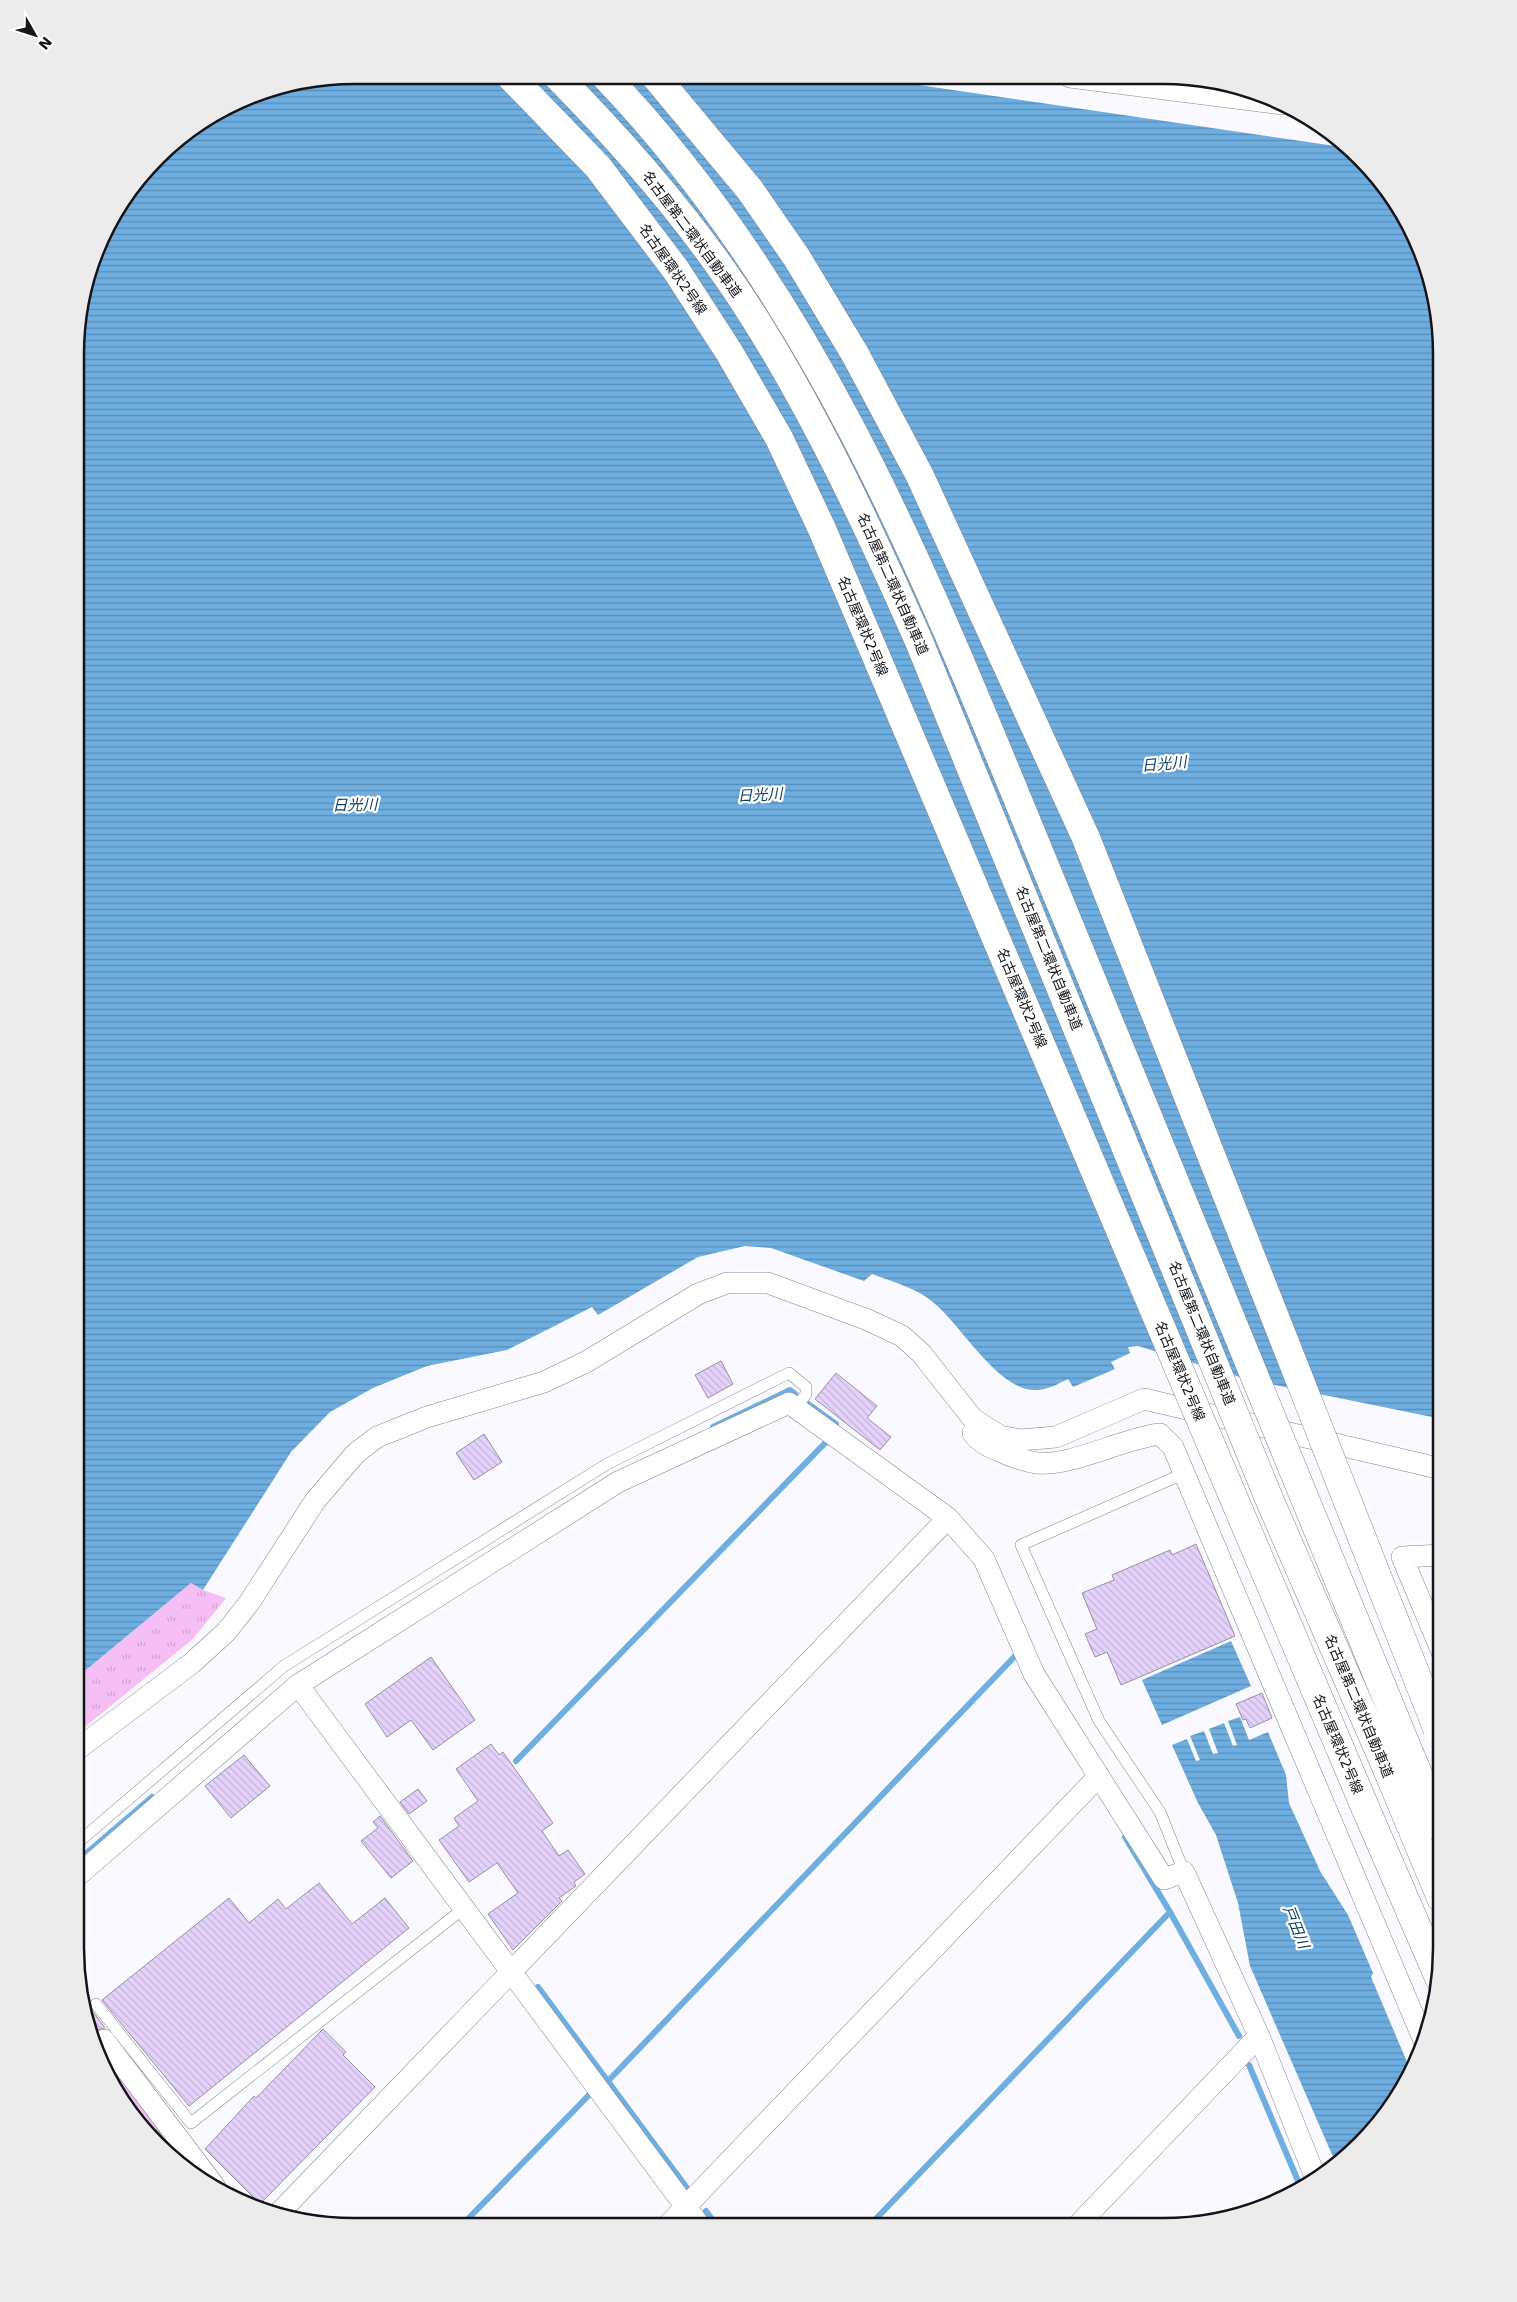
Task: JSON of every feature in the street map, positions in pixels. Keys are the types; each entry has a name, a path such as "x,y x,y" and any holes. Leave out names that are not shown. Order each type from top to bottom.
{"highway":[{"name":"名古屋環状2号線","path":"517,84 598,166 676,270 729,352 779,438 822,529 1433,1964"},
{"name":"名古屋第二環状自動車道","path":"566,84 597,116 649,176 712,257 770,344 810,411 862,511 918,639 1270,1501 1433,1879"},
{"name":"名古屋第二環状自動車道","path":"612,84 685,169 733,230 772,288 835,394 888,500 946,629 1433,1809"},
{"path":"662,84 750,190 797,258 855,354 920,476 1086,838 1433,1719"}],"street":[{"path":"1125,84 1258,101"},
{"path":"84,1744 192,1663 226,1632 249,1603 315,1501 356,1453 377,1437 427,1417 544,1382 586,1362 698,1294 727,1283 768,1283 868,1320 902,1336 921,1353 973,1419 1000,1436 1020,1440 1042,1440 1056,1437 1144,1399 1433,1467"},
{"path":"84,1870 298,1685 618,1482 789,1403 948,1518 984,1559 1034,1674 1164,1879 1184,1872 1259,2036 1313,2173"},
{"path":"960,1403 975,1436 993,1449 1017,1459 1039,1463 1065,1460 1145,1436 1160,1434 1173,1447 1420,2033"},
{"path":"283,2209 948,1518"},
{"path":"1433,1555 1402,1557 1433,1631"},
{"path":"298,1685 694,2218"},
{"path":"675,2218 1099,1776"},
{"path":"1085,2218 1259,2036"},
{"path":"104,2040 203,2173"}],"lane":[{"path":"84,1837 284,1666 607,1464 789,1374 806,1386 806,1394 796,1408"},
{"path":"1184,1872 1160,1812 1099,1721 1021,1545 1185,1473"},
{"path":"284,1666 298,1685"},
{"path":"96,2004 191,2123 464,1909"}],"green space":[{"path":"191,1583 203,1590 226,1598 193,1639 84,1728 84,1672"},
{"path":"103,2050 184,2157 163,2139 140,2113 120,2083"}],"water":[{"name":"日光川","path":"336,84 912,84 1335,146 1354,163 1377,189 1405,234 1413,250 1424,284 1433,336 1433,1417 1246,1379 1138,1346 1128,1347 1130,1353 1111,1362 1115,1369 1073,1387 1068,1379 1044,1389 1036,1390 1022,1387 1008,1380 994,1369 945,1313 934,1303 912,1289 872,1274 864,1281 771,1248 745,1246 698,1257 598,1315 592,1307 507,1350 427,1366 373,1388 330,1412 291,1452 203,1590 191,1583 84,1672 84,336 89,301 104,250 120,219 140,189 176,151 219,120 250,104 267,98 301,89"},
{"path":"1231,1641 1251,1686 1162,1725 1142,1680"},
{"name":"戸田川","path":"1240,1717 1249,1740 1268,1732 1286,1775 1289,1803 1320,1871 1348,1915 1373,1973 1371,1977 1407,2063 1388,2098 1377,2113 1354,2139 1333,2158 1250,1966 1238,1903 1216,1835 1198,1803 1172,1745 1187,1739 1196,1761 1200,1760 1190,1736 1204,1731 1213,1754 1218,1753 1209,1729 1224,1723 1233,1746 1237,1745 1228,1721"}],"building":[{"path":"721,1361 733,1384 708,1398 695,1375"},
{"path":"836,1373 877,1406 867,1418 891,1437 880,1450 815,1399"},
{"path":"484,1434 502,1462 474,1480 456,1453"},
{"path":"1196,1544 1235,1636 1121,1685 1107,1652 1095,1657 1085,1634 1097,1629 1082,1593 1114,1580 1112,1575 1170,1550 1172,1555"},
{"path":"431,1657 475,1720 433,1750 411,1720 387,1737 365,1704"},
{"path":"1262,1693 1272,1718 1250,1728 1246,1719 1243,1720 1236,1704"},
{"path":"491,1744 499,1755 503,1752 553,1823 542,1831 559,1856 568,1850 585,1874 574,1882 576,1886 559,1898 562,1901 513,1950 488,1914 518,1893 497,1863 469,1882 439,1840 459,1826 454,1818 478,1801 456,1769"},
{"path":"244,1755 270,1786 231,1818 205,1786"},
{"path":"418,1789 427,1801 409,1814 400,1802"},
{"path":"380,1816 413,1861 391,1878 361,1841 378,1828 373,1822"},
{"path":"319,1883 352,1924 385,1898 409,1928 189,2106 102,2000 229,1898 249,1923 278,1899 286,1909"},
{"path":"91,2009 105,2028 97,2030"},
{"path":"323,2029 346,2052 343,2055 375,2087 262,2202 256,2200 205,2149 254,2096 256,2098"}],"waterway":[{"path":"713,1427 790,1390 795,1394"},
{"path":"808,1404 836,1424"},
{"path":"516,1761 827,1441"},
{"path":"609,2080 1017,1654"},
{"path":"84,1855 152,1797"},
{"path":"1125,1837 1170,1912 1239,2036"},
{"path":"877,2218 1170,1912"},
{"path":"538,1987 687,2188"},
{"path":"1249,2065 1298,2182"},
{"path":"469,2218 590,2094"},
{"path":"706,2211 711,2218"}]}
